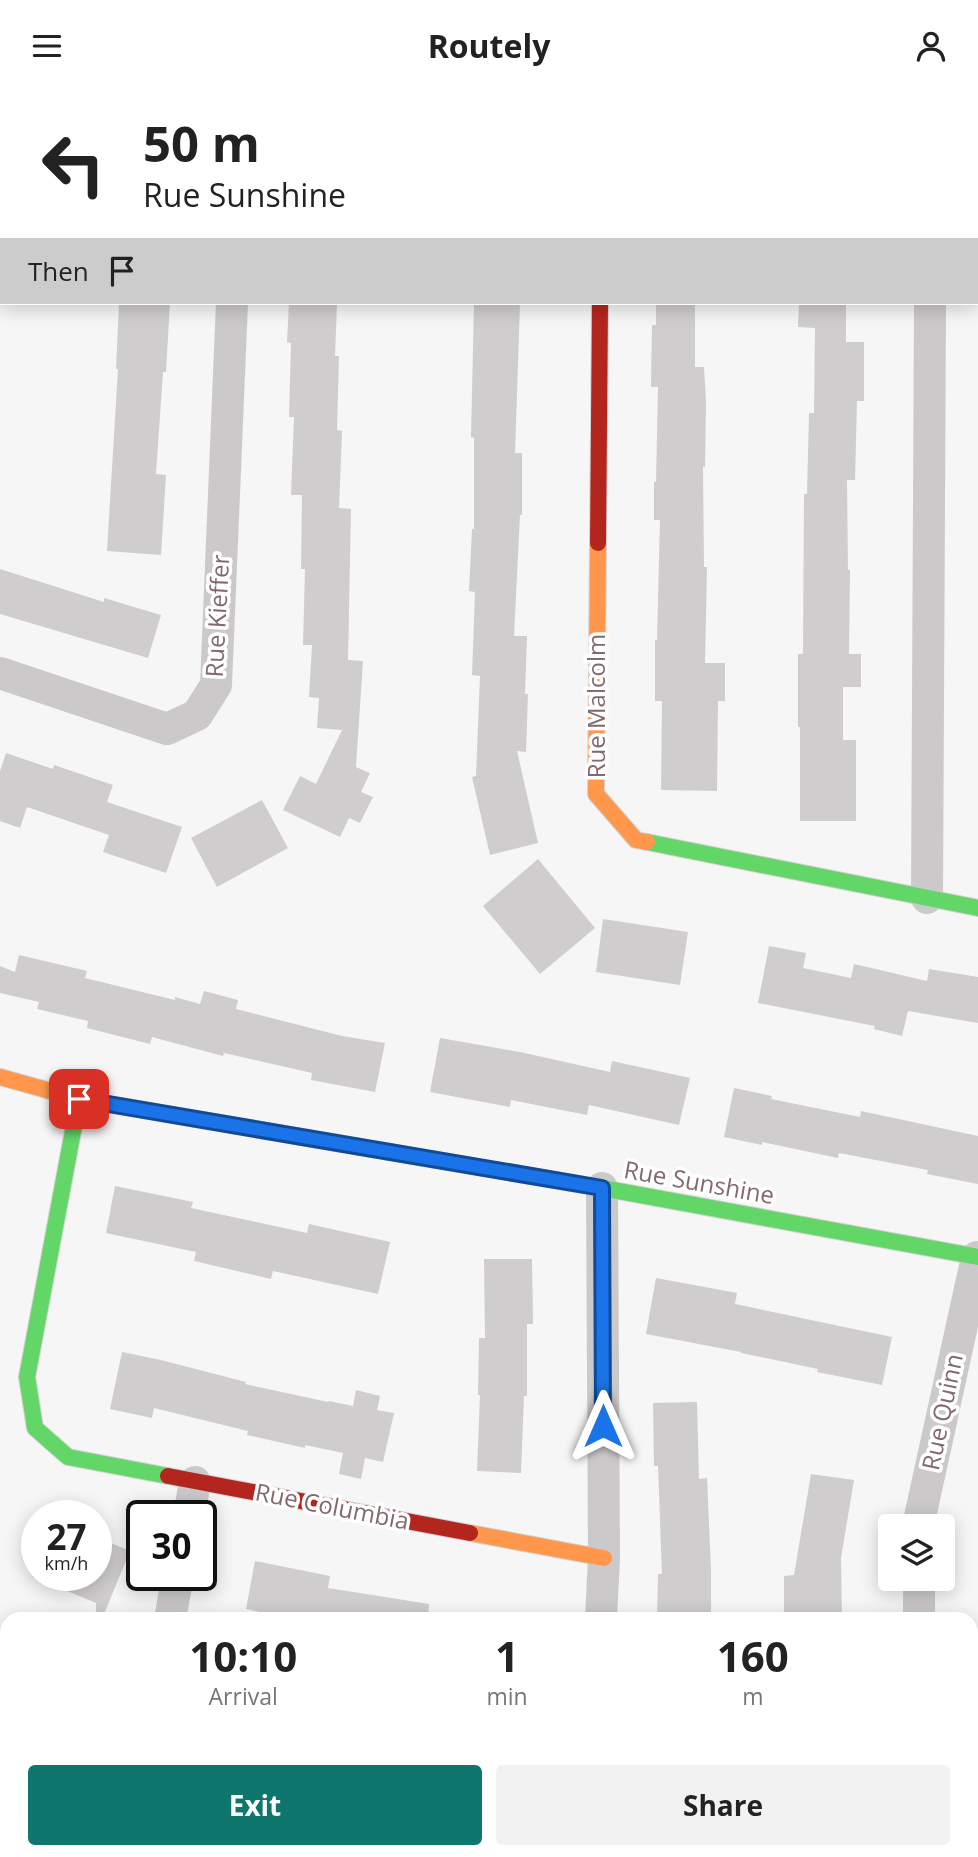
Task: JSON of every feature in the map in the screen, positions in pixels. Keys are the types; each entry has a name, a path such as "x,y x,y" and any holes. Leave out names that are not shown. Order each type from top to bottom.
{"street":[{"name":"Rue Kieffer","path":"0,673 167,729 197,715 216,685 232,305"},
{"name":"Rue Malcolm","path":"600,305 596,794 636,840 978,908"},
{"path":"927,898 930,305"},
{"name":"Rue Sunshine","path":"0,1077 79,1099 602,1188 977,1257"},
{"name":"Rue Columbia","path":"79,1099 27,1377 35,1428 68,1457 604,1557"},
{"path":"601,1612 604,1557 602,1188"},
{"name":"Rue Quinn","path":"921,1514 977,1257"},
{"path":"192,1500 195,1482"},
{"path":"171,1612 175,1591"},
{"path":"919,1591 919,1612"}],"building":[{"path":"119,305 170,305 156,474 166,475 161,555 107,551"},
{"path":"289,305 337,305 337,430 342,431 339,508 351,509 348,660 363,661 356,767 370,773 361,792 373,797 360,823 349,818 340,837 283,810 300,776 316,784 342,730 317,728 319,698 309,697 312,645 303,645 305,569 301,569 302,495 291,495 294,417 289,417 291,343 287,342"},
{"path":"474,305 520,305 515,453 522,453 522,515 514,636 527,636 525,694 528,694 526,752 517,751 538,843 490,855 472,777 476,776 480,676 472,675 475,592 469,591 474,529 474,438 471,437"},
{"path":"656,305 695,305 695,367 704,367 706,401 703,467 704,567 707,567 705,663 725,663 725,701 718,701 717,791 661,790 662,701 655,701 660,520 654,520 658,387 651,387 652,325 656,325"},
{"path":"799,305 846,305 846,342 864,342 864,401 857,401 855,480 847,480 849,654 861,654 861,687 843,687 843,740 856,740 856,821 800,821 798,654 803,654 804,494 807,494 809,413 814,413 815,328 798,327"},
{"path":"0,569 104,602 104,598 161,615 148,658 0,614"},
{"path":"6,753 53,769 54,765 113,785 107,802 182,827 166,873 103,852 109,835 27,807 20,828 0,821 0,771"},
{"path":"262,800 288,848 217,887 191,838"},
{"path":"538,859 595,928 540,974 483,906"},
{"path":"603,919 688,932 680,985 596,972"},
{"path":"769,946 806,953 803,968 851,978 854,964 927,981 929,969 978,977 978,1023 908,1011 902,1036 874,1029 875,1026 758,1003"},
{"path":"19,955 87,971 85,978 175,1000 175,997 200,1004 204,991 238,1000 236,1009 342,1036 385,1043 375,1092 311,1080 312,1073 224,1053 223,1056 152,1037 150,1044 87,1028 88,1021 37,1009 39,1002 0,993 0,966 15,972"},
{"path":"440,1038 610,1072 612,1061 690,1078 679,1125 589,1105 587,1115 511,1100 510,1107 430,1092"},
{"path":"734,1088 772,1096 771,1099 860,1117 861,1111 978,1136 978,1184 927,1174 928,1170 839,1153 838,1158 724,1137"},
{"path":"115,1186 193,1202 191,1208 307,1233 309,1224 390,1242 378,1294 273,1271 271,1279 194,1261 196,1252 106,1233"},
{"path":"484,1259 532,1259 533,1324 527,1324 527,1396 524,1396 521,1473 477,1471 479,1338 485,1338"},
{"path":"656,1278 737,1293 735,1304 892,1337 882,1385 817,1372 818,1369 741,1352 646,1334"},
{"path":"122,1352 328,1402 353,1406 356,1390 380,1396 377,1410 394,1413 383,1462 365,1458 361,1479 339,1474 343,1453 247,1435 248,1431 154,1408 152,1418 110,1409"},
{"path":"697,1402 699,1479 707,1478 711,1612 657,1612 658,1574 662,1574 658,1466 654,1466 653,1403"},
{"path":"811,1474 854,1480 841,1558 842,1612 784,1612 784,1576 794,1575"},
{"path":"112,1544 126,1549 126,1561 105,1612 96,1612 96,1603 67,1591 112,1591"},
{"path":"255,1561 330,1576 328,1588 429,1604 428,1612 261,1612 246,1609"}],"traffic: fast":[{"path":"647,842 978,908"},
{"path":"79,1099 27,1377 35,1428 68,1457 168,1476"},
{"path":"466,1165 978,1257"}],"traffic: slow":[{"path":"598,543 596,794 636,840 647,842"},
{"path":"0,1077 79,1099 466,1165"},
{"path":"470,1533 604,1558"}],"traffic: jam":[{"path":"598,543 600,305"},
{"path":"168,1476 470,1533"}],"route":[{"path":"79,1099 602,1188 603,1426"}]}
